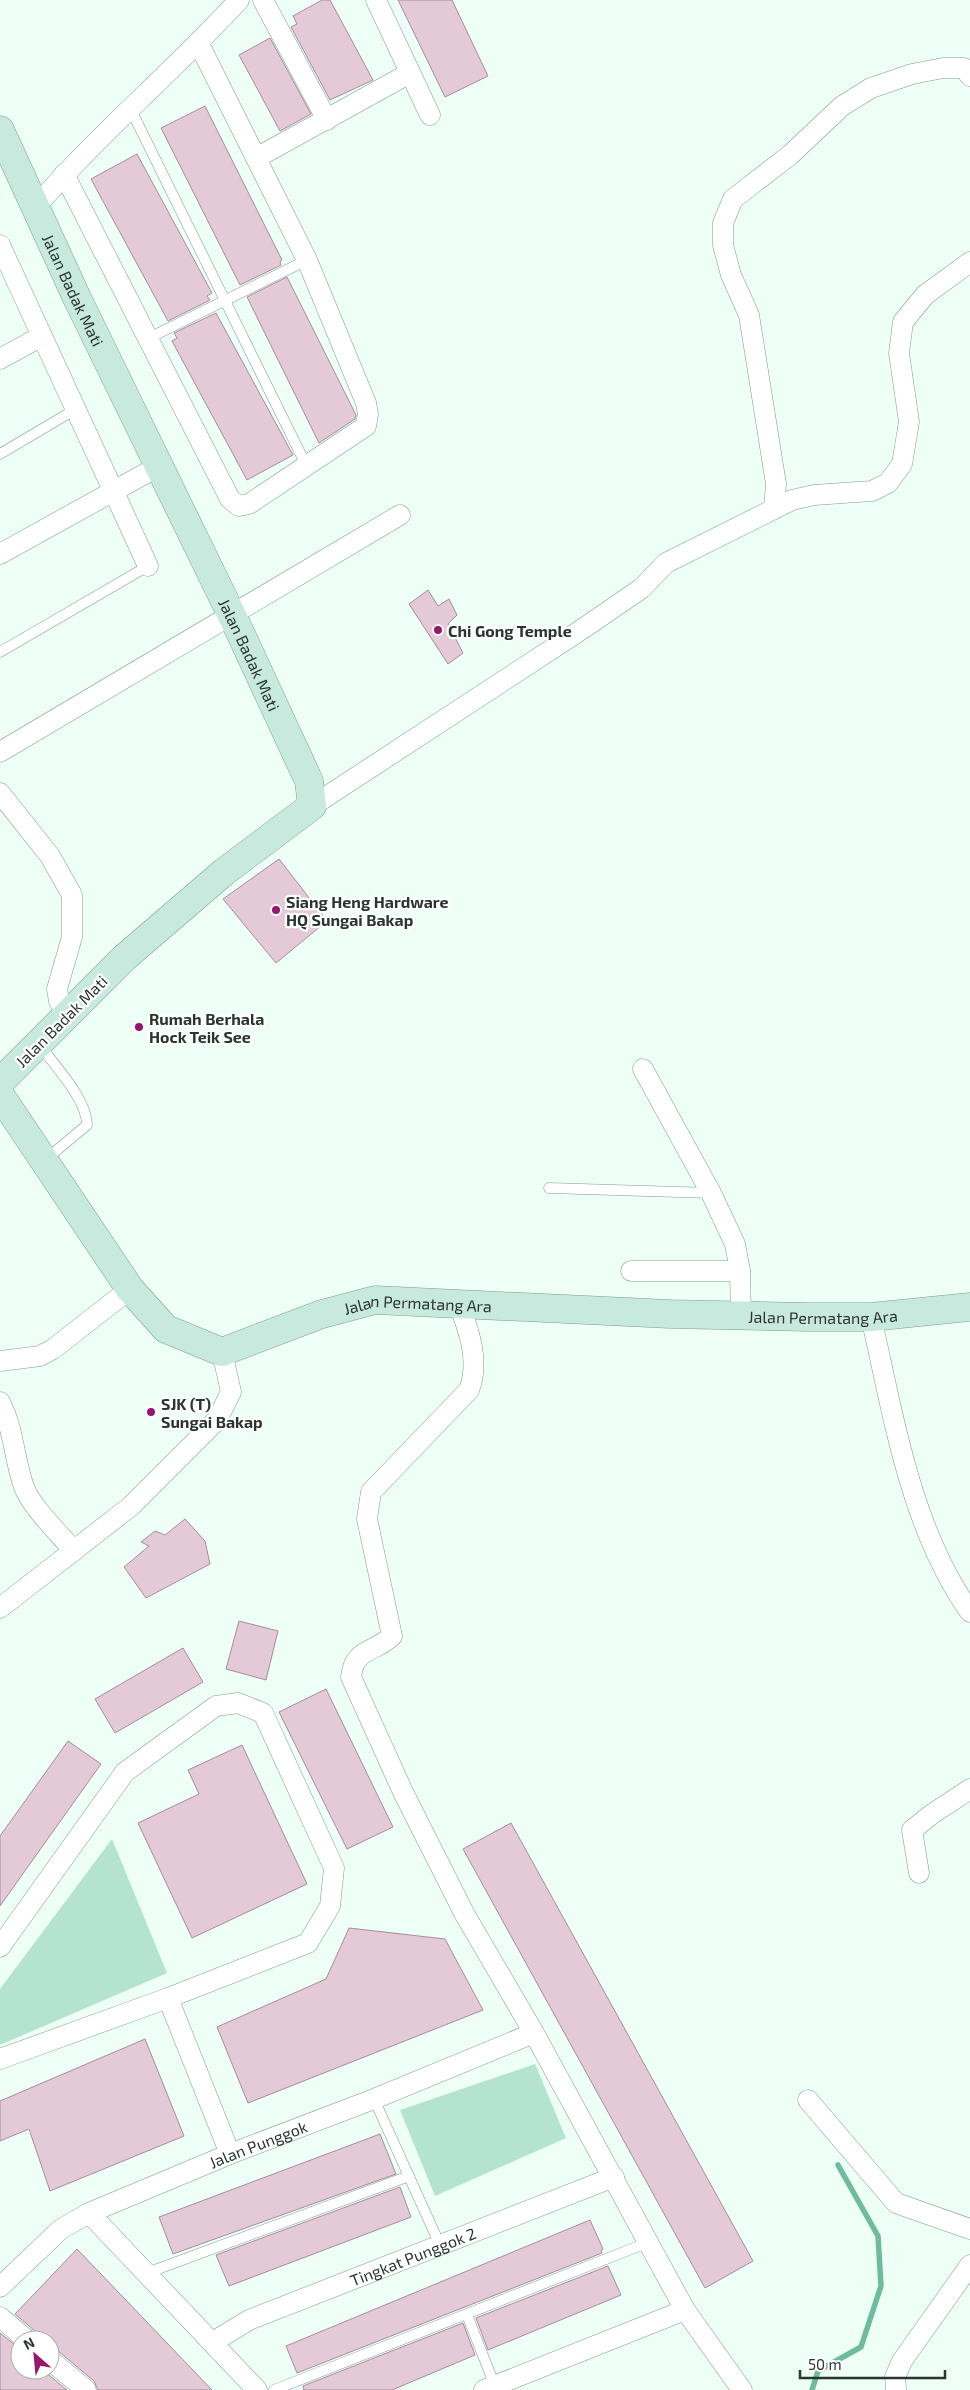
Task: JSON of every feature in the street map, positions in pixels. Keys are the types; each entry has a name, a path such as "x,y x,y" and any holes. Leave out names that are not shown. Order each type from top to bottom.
{"main road":[{"name":"Jalan Badak Mati","path":"0,130 309,780 312,806 224,872 152,933 124,958 0,1082"},
{"path":"0,1095 130,1289 166,1329 222,1352"},
{"name":"Jalan Permatang Ara","path":"222,1352 322,1314 375,1300 670,1314 871,1317 970,1307"}],"street":[{"path":"36,208 64,174 199,44 239,0"},
{"path":"263,0 328,120"},
{"path":"376,0 430,115"},
{"path":"64,174 230,499 239,506 249,504 366,426 368,414 366,403 306,260 199,44"},
{"path":"774,509 776,484 750,315 731,275 723,245 723,223 733,199 790,155 842,106 871,88 912,74 942,68 964,68 970,76"},
{"path":"256,158 328,120 410,73"},
{"path":"0,246 148,566"},
{"path":"312,806 581,630 642,588 666,563 792,500 814,495 872,492 888,483 902,464 909,422 898,354 903,322 925,295 970,262"},
{"path":"0,358 42,336"},
{"path":"0,554 159,466"},
{"path":"0,752 400,515"},
{"path":"0,793 50,856 72,895 72,937 57,989 58,1001 67,1015"},
{"path":"643,1070 735,1244 740,1270 740,1315"},
{"path":"631,1271 740,1270"},
{"path":"0,1361 40,1356 46,1353 130,1289"},
{"path":"459,1304 471,1344 474,1378 469,1390 372,1492 367,1519 392,1636 386,1642 360,1655 352,1664 351,1677 403,1792 464,1913 534,2032 685,2310 742,2390"},
{"path":"871,1317 920,1516 939,1560 970,1612"},
{"path":"0,1608 131,1506 217,1420 231,1392 222,1352"},
{"path":"0,1402 7,1417 24,1488 74,1551"},
{"path":"0,1947 125,1772 216,1706 238,1703 263,1713 334,1868 330,1906 308,1943 168,1998 0,2060"},
{"path":"919,1873 912,1830 932,1814 970,1789"},
{"path":"168,1998 230,2154"},
{"name":"Jalan Punggok","path":"0,2287 61,2229 89,2213 230,2154 374,2099 534,2032"},
{"path":"808,2100 896,2203 970,2229"},
{"name":"Tingkat Punggok 2","path":"214,2342 249,2320 614,2177"},
{"path":"89,2213 214,2342 257,2390"},
{"path":"896,2388 895,2376 902,2361 970,2266"},
{"path":"489,2388 685,2310"},
{"path":"0,2317 15,2330"},
{"path":"60,2368 86,2390"}],"lane":[{"path":"131,110 307,467"},
{"path":"149,338 306,260"},
{"path":"0,454 76,409"},
{"path":"0,652 148,566"},
{"path":"38,1043 79,1099 87,1114 87,1124 45,1160"},
{"path":"549,1188 710,1194"},
{"path":"374,2099 440,2245"},
{"path":"147,2273 409,2176"},
{"path":"274,2390 649,2242"},
{"path":"467,2315 489,2388"}],"green space":[{"path":"112,1839 167,1973 0,2045 0,1989"},
{"path":"535,2064 566,2138 435,2196 400,2110"}],"building":[{"path":"322,0 330,0 373,80 330,100 291,27 297,24 293,16"},
{"path":"398,0 452,0 488,76 445,97"},
{"path":"270,38 311,114 280,131 239,55"},
{"path":"205,106 282,260 280,262 281,265 240,285 161,128"},
{"path":"137,154 212,293 207,296 210,300 168,321 91,179"},
{"path":"287,277 356,415 355,419 319,443 247,297"},
{"path":"216,313 293,455 247,480 172,341 177,338 174,333"},
{"name":"Chi Gong Temple","path":"428,590 438,606 449,599 457,615 448,624 463,653 448,664 409,604"},
{"name":"Siang Heng Hardware HQ Sungai Bakap","path":"279,859 327,921 276,963 223,899"},
{"path":"185,1519 205,1541 210,1564 146,1598 124,1567 149,1546 141,1542 155,1531 165,1535"},
{"path":"239,1621 278,1631 266,1680 226,1669"},
{"path":"183,1648 203,1682 115,1733 95,1699"},
{"path":"326,1689 393,1827 347,1849 279,1712"},
{"path":"68,1741 101,1764 0,1906 0,1836"},
{"path":"242,1745 307,1884 192,1938 138,1823 199,1794 188,1770"},
{"path":"511,1823 753,2261 705,2288 463,1849"},
{"path":"349,1928 445,1939 483,2010 248,2103 217,2027 326,1979"},
{"path":"145,2039 184,2136 50,2191 29,2129 0,2141 0,2101"},
{"path":"380,2134 396,2174 173,2254 159,2217"},
{"path":"400,2187 411,2217 229,2286 216,2255"},
{"path":"590,2220 603,2249 601,2250 602,2253 297,2373 286,2346"},
{"path":"77,2249 212,2390 98,2390 94,2381 60,2353 60,2330 34,2330 15,2314"},
{"path":"608,2266 621,2295 488,2350 476,2318"},
{"path":"463,2323 475,2355 392,2390 304,2390 303,2386"},
{"path":"0,2333 10,2341 10,2380 55,2380 67,2390 0,2390"}],"waterway":[{"path":"812,2390 818,2371 861,2347 881,2286 878,2236 838,2165"}],"place":[{"name":"Chi Gong Temple","path":"438,630"},
{"name":"Siang Heng Hardware HQ Sungai Bakap","path":"276,910"},
{"name":"Rumah Berhala Hock Teik See","path":"139,1027"},
{"name":"SJK (T) Sungai Bakap","path":"151,1412"}]}
